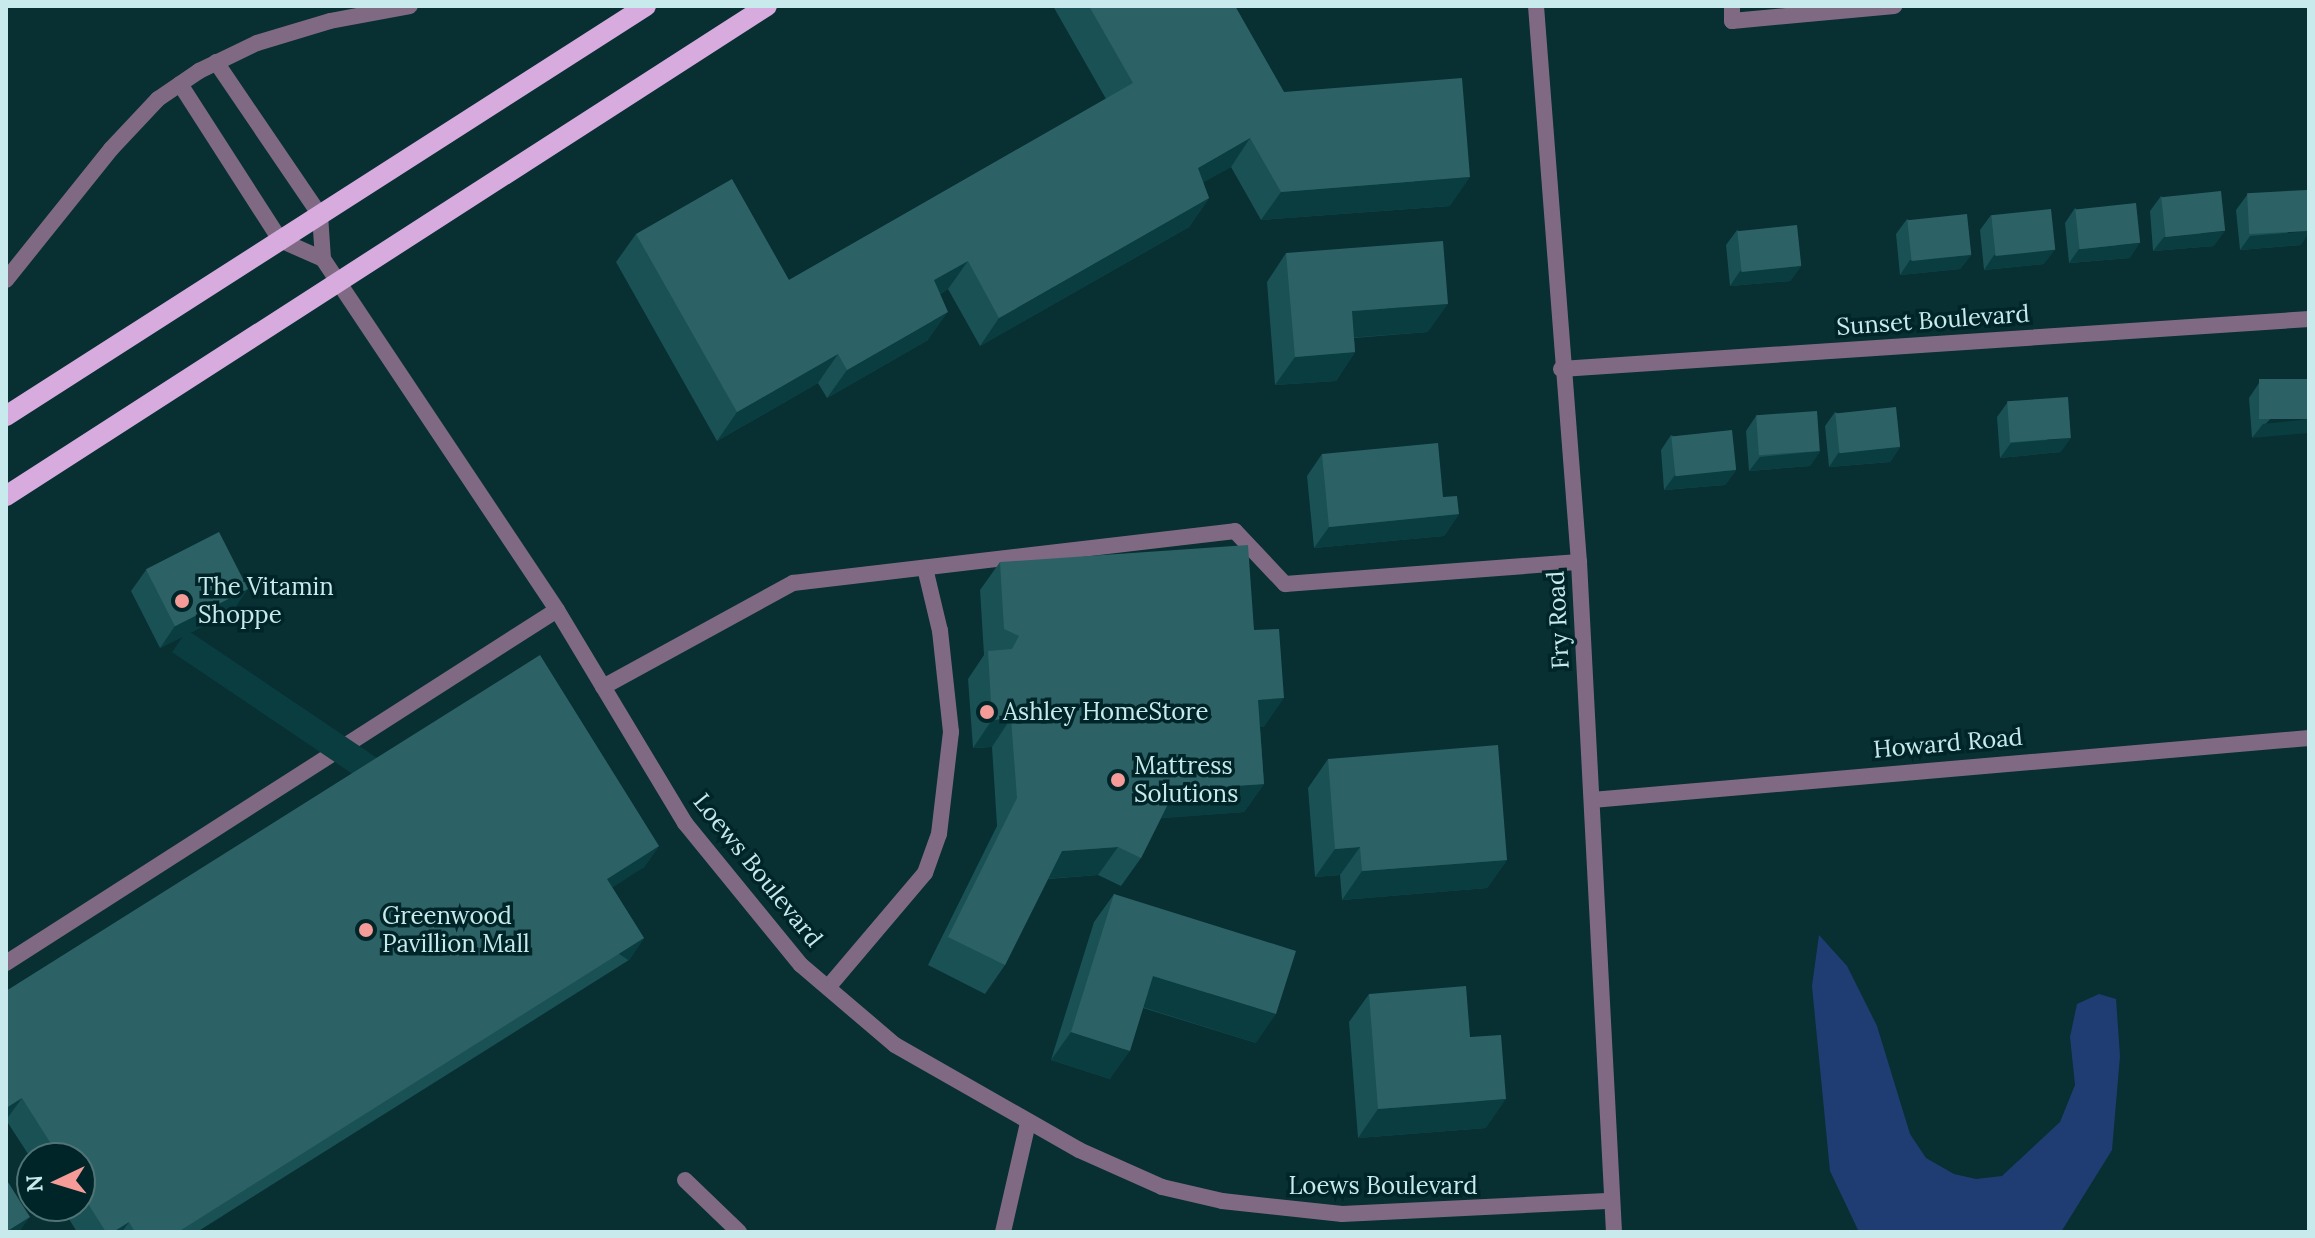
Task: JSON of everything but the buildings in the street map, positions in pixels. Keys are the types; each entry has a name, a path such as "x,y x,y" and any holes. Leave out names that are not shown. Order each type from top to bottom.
{"main road":[{"path":"6,416 646,6"},
{"path":"6,496 767,6"}],"street":[{"path":"6,280 111,149 180,84 216,62 330,21 410,6"},
{"name":"Fry Road","path":"1536,6 1561,369 1579,562 1614,1232"},
{"path":"1732,6 1732,21 1894,6"},
{"path":"180,84 280,240 323,259 320,215 216,62"},
{"name":"Loews Boulevard","path":"323,259 557,610 685,823 801,965 830,985 895,1045 1028,1123 1162,1187 1269,1210 1440,1213 1612,1201"},
{"name":"Sunset Boulevard","path":"1561,369 2309,319"},
{"path":"603,687 793,583 1235,531 1285,584 1579,562"},
{"path":"830,985 925,873 939,834 951,732 940,631 925,568"},
{"path":"6,963 557,610"},
{"name":"Howard Road","path":"1592,800 2309,738"},
{"path":"1003,1232 1028,1123"},
{"path":"685,1180 739,1232"}],"water":[{"path":"1819,935 1847,966 1877,1026 1910,1134 1926,1158 1954,1174 1976,1179 2002,1176 2060,1122 2075,1085 2070,1037 2077,1004 2099,994 2116,999 2120,1056 2112,1150 2061,1232 1859,1232 1830,1171 1812,986"}],"place":[{"name":"The Vitamin Shoppe","path":"182,601"},
{"name":"Ashley HomeStore","path":"987,712"},
{"name":"Mattress Solutions","path":"1118,780"},
{"name":"Greenwood Pavillion Mall","path":"366,930"}]}
